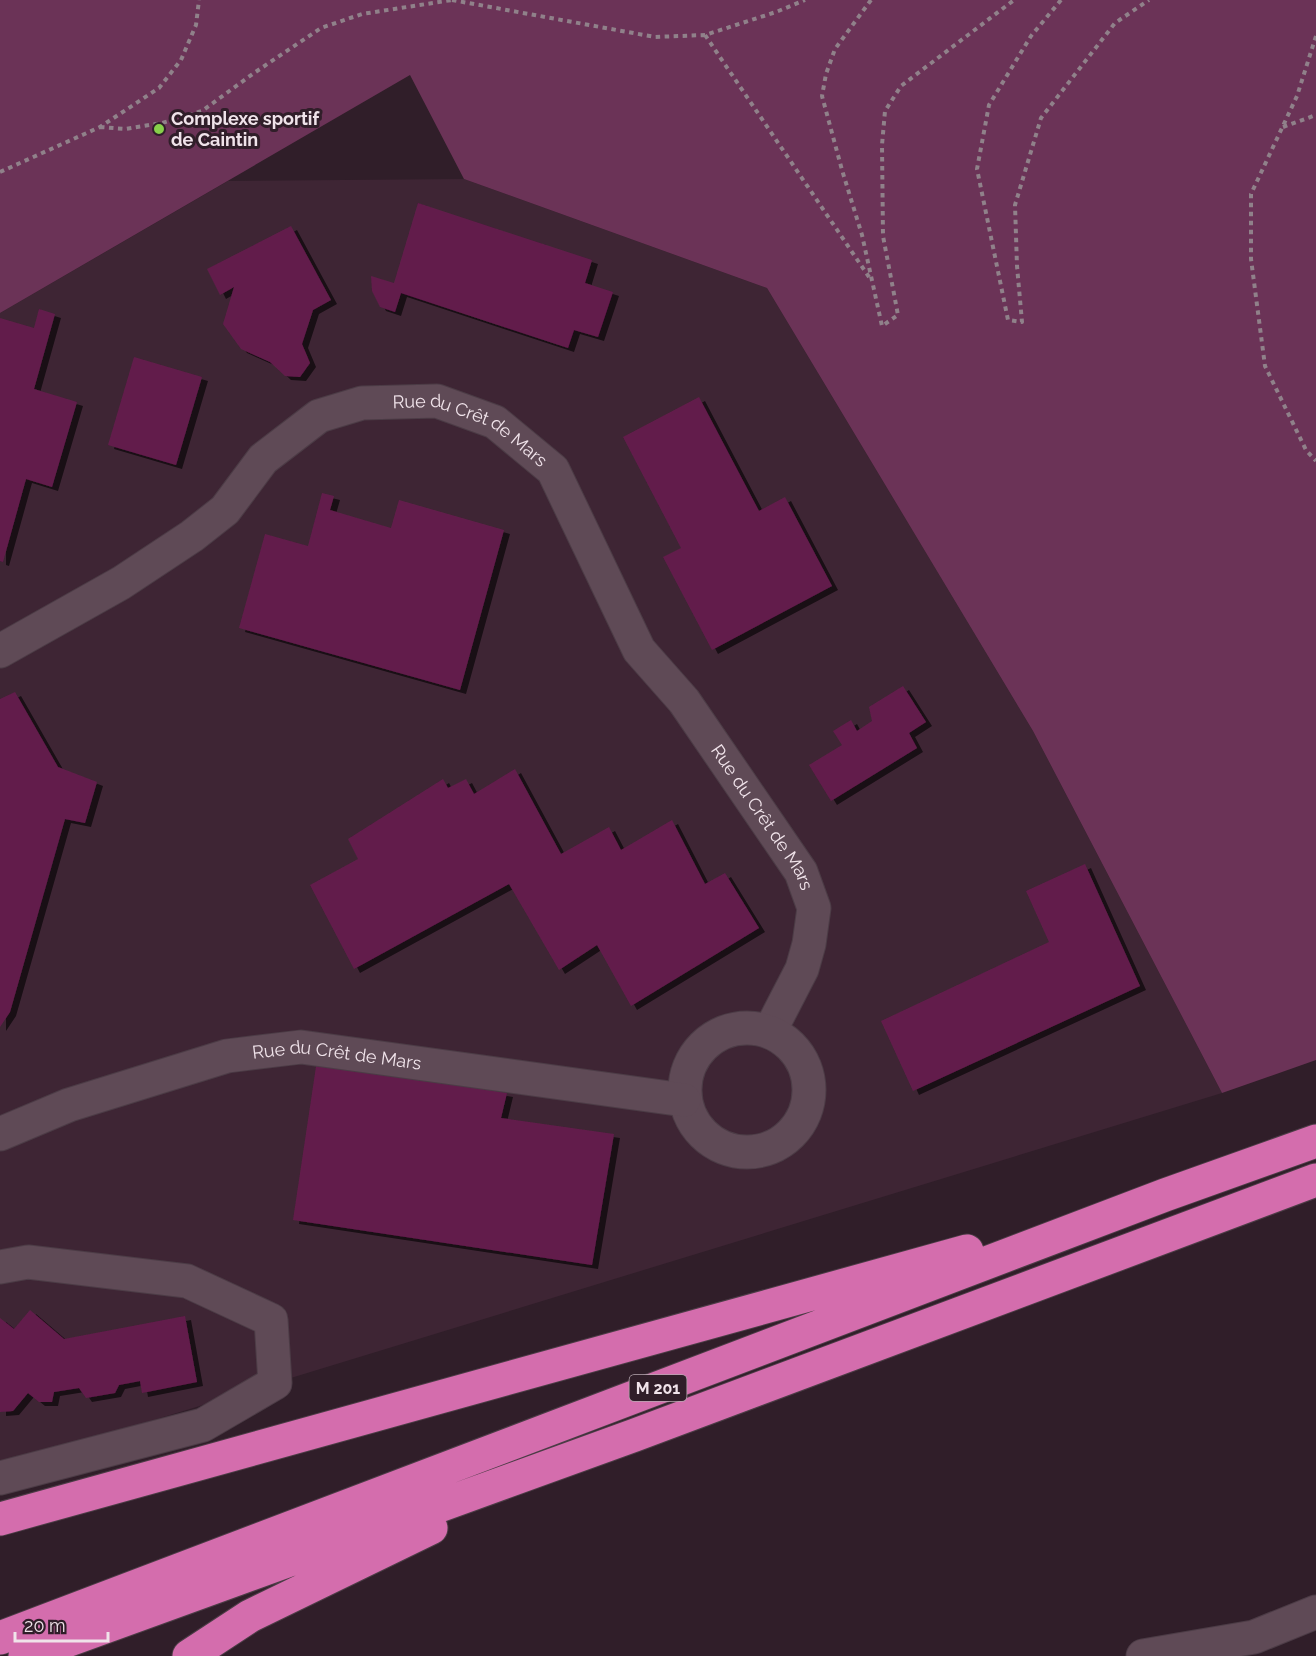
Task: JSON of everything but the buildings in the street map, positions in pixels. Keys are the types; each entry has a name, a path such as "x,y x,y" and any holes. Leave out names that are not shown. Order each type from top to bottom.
{"highway":[{"name":"M 201","path":"0,1638 1165,1196 1316,1141"},
{"name":"M 201","path":"26,1656 635,1435 1316,1180"},
{"path":"0,1519 1165,1196"},
{"path":"189,1656 250,1616 436,1525 635,1435"}],"street":[{"name":"Rue du Crêt de Mars","path":"0,651 121,583 192,536 225,510 263,459 319,416 362,403 437,401 495,422 553,470 639,650 684,700 801,872 814,908 809,944 802,969 770,1031"},
{"path":"737,1027 770,1031 797,1051 810,1081 806,1114 786,1141 756,1154 723,1150 696,1130 684,1100 687,1067 707,1040 737,1027"},
{"name":"Rue du Crêt de Mars","path":"0,1134 69,1105 227,1056 301,1047 684,1100"},
{"path":"0,1267 28,1262 187,1281 271,1320 274,1383 203,1425 0,1478"},
{"path":"1143,1656 1189,1652 1254,1637 1316,1612"}],"path":[{"path":"0,172 100,127 159,88 181,60 196,25 199,0"},
{"path":"100,127 125,129 162,123 202,111 321,28 362,14 452,0 655,37 705,34 776,12 805,0"},
{"path":"871,0 835,50 826,74 822,96 862,235 882,326 898,315 883,236 882,145 885,111 900,86 1014,0"},
{"path":"1061,0 1031,36 989,105 977,169 1008,320 1022,322 1015,205 1041,118 1115,23 1149,0"},
{"path":"705,34 873,282"},
{"path":"1316,36 1297,96 1251,194 1251,259 1265,366 1306,450 1316,461"},
{"path":"1282,127 1316,115"}],"shaded area":[{"path":"0,0 1316,0 1316,1060 1222,1093 1033,731 767,288 464,179 410,75 0,313"},
{"path":"464,179 767,288 1033,731 1222,1093 0,1467 0,313 228,181"}],"place":[{"name":"Complexe sportif de Caintin","path":"159,129"}]}
